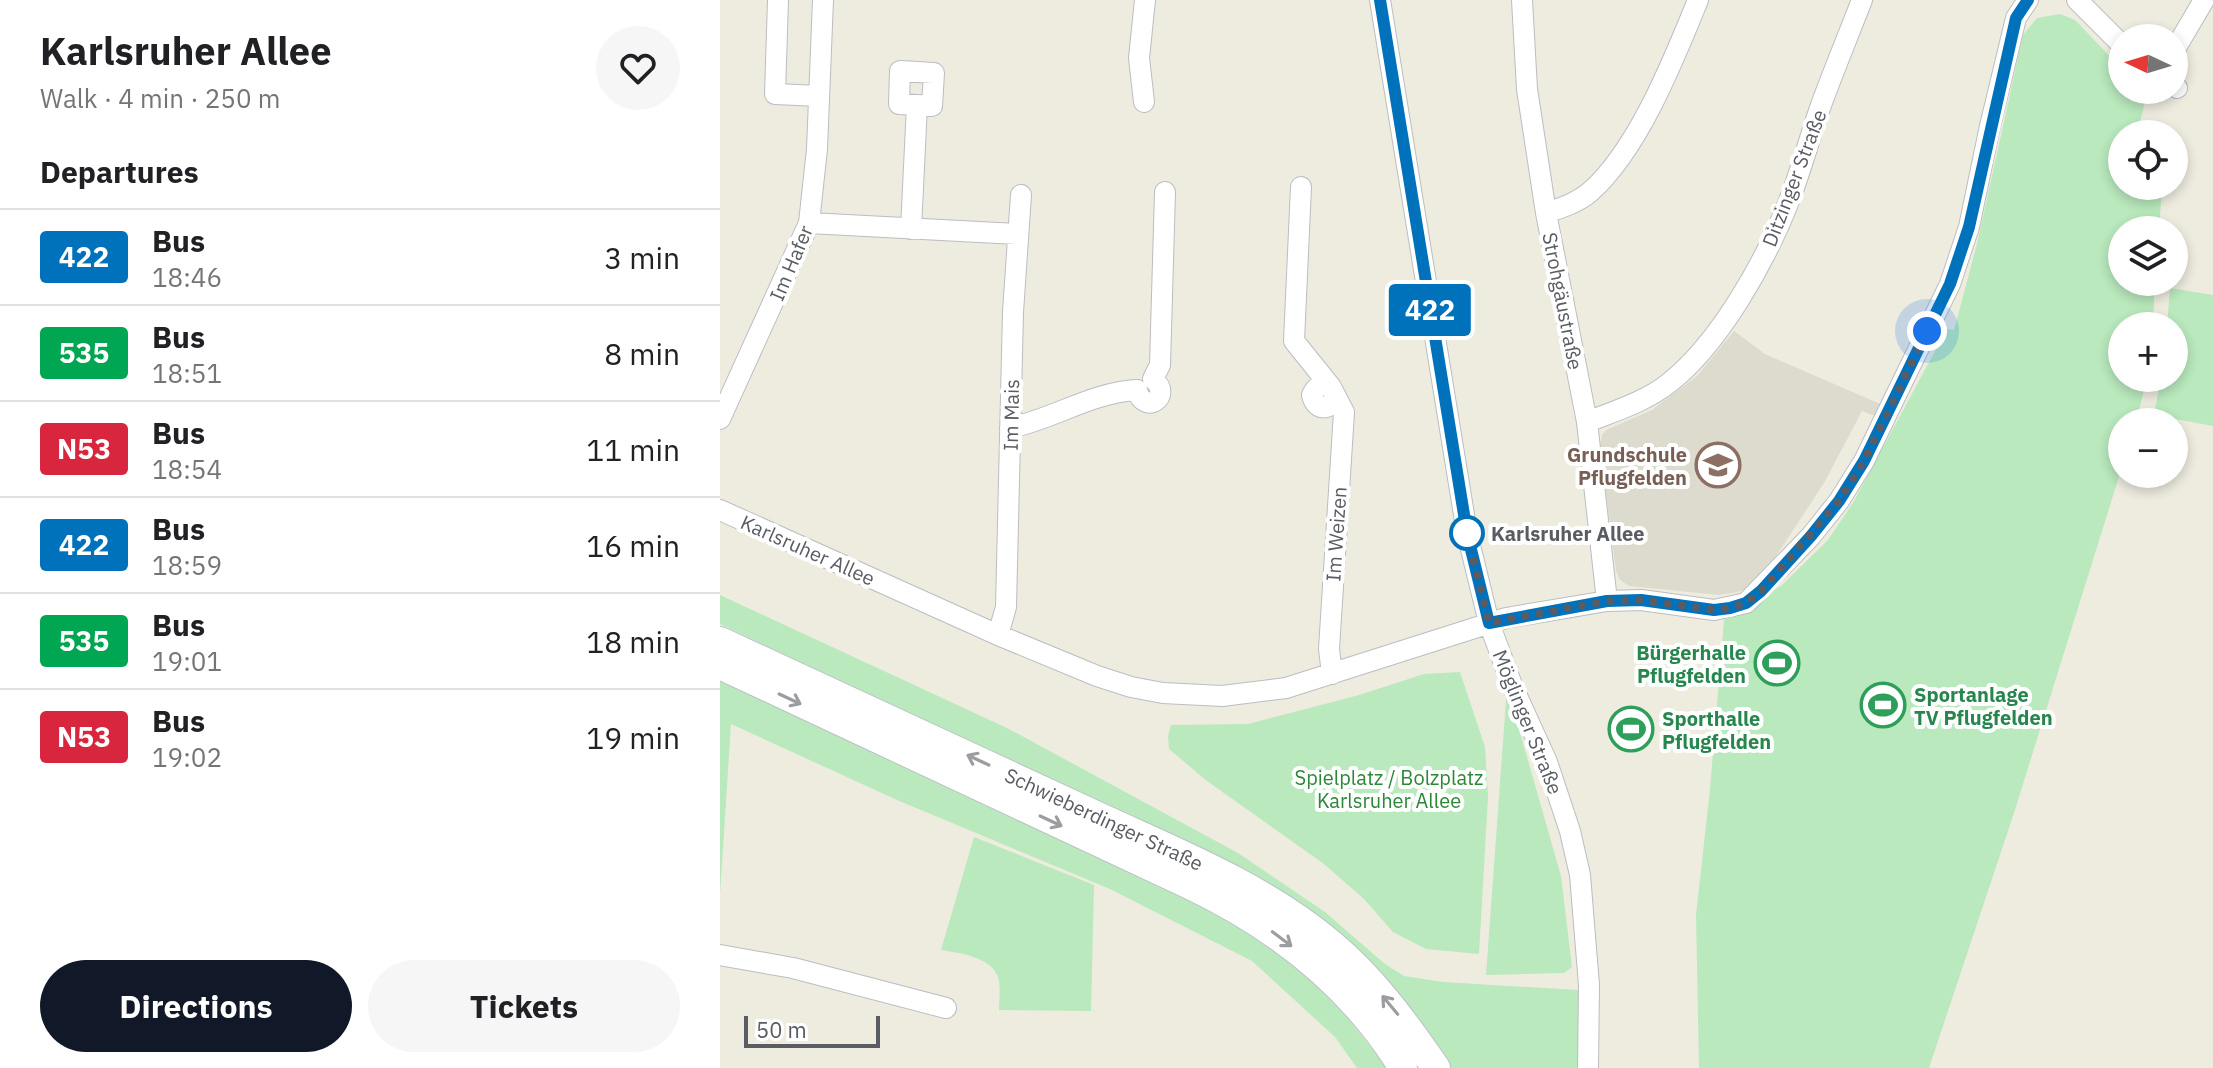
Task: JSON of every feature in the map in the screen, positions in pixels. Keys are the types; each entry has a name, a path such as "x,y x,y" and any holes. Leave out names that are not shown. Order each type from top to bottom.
{"main road":[{"name":"Schwieberdinger Straße","path":"720,641 1176,853 1280,907 1328,942 1365,976 1436,1068"},
{"name":"Schwieberdinger Straße","path":"720,665 1206,893 1244,914 1290,944 1330,979 1367,1018 1403,1068"}],"street":[{"path":"778,0 775,94 819,96"},
{"name":"Im Hafer","path":"720,419 809,223 823,0"},
{"path":"1144,102 1139,58 1145,0"},
{"name":"Möglinger Straße","path":"1380,0 1464,517 1489,623 1512,685 1547,762 1570,831 1580,875 1589,985 1588,1068"},
{"name":"Strohgäustraße","path":"1522,0 1527,89 1546,213 1587,422 1607,601"},
{"path":"1546,213 1566,207 1590,192 1617,161 1647,112 1698,0"},
{"name":"Ditzinger Straße","path":"1587,422 1645,399 1669,383 1721,325 1758,268 1789,201 1862,0"},
{"name":"Karlsruher Allee","path":"720,510 1097,676 1163,693 1222,696 1286,688 1489,623 1607,601 1641,600 1714,610 1746,603 1791,558 1839,501 1864,461 1950,284 1969,227 2016,18 2028,0"},
{"path":"2188,27 2204,0"},
{"path":"2084,2 2108,29"},
{"path":"911,229 917,105"},
{"name":"Im Weizen","path":"1301,187 1294,341 1333,391 1344,412 1329,649 1332,674"},
{"path":"1010,428 1145,384 1160,365 1165,192"},
{"name":"Im Mais","path":"998,635 1006,607 1017,234 1021,195"},
{"path":"809,223 1017,234"},
{"path":"720,955 793,968 946,1008"}],"shaded area":[{"name":"Grundschule Pflugfelden","path":"1734,331 1765,354 1885,406 1878,417 1862,411 1824,483 1771,564 1753,585 1738,592 1719,595 1629,586 1620,580 1616,571 1600,446 1602,435 1606,430 1652,410 1697,376"}],"green space":[{"name":"Sportanlage TV Pflugfelden","path":"2060,14 2075,20 2108,54 2108,104 2144,104 2140,120 2108,120 2108,200 2161,200 2160,216 2108,216 2108,296 2154,296 2154,312 2108,312 2108,392 2144,392 2140,408 2108,408 2108,488 2115,488 2014,813 1929,1068 1699,1068 1696,915 1724,620 1781,586 1828,540 1854,501 1947,329 1954,330 1977,244 2023,35 2037,18"},
{"path":"2188,291 2213,295 2213,426 2188,421 2188,408 2155,408 2158,392 2188,392 2188,312 2168,312 2169,296 2188,296"},
{"path":"720,595 1007,728 1238,853 1325,912 1385,964 1404,976 1443,982 1578,990 1579,1068 1448,1068 956,736 720,624"},
{"name":"Spielplatz / Bolzplatz Karlsruher Allee","path":"1460,672 1485,747 1488,797 1479,954 1426,949 1393,932 1364,899 1324,864 1207,781 1169,749 1171,725 1248,724 1359,695 1424,674"},
{"path":"720,679 1188,897 1264,941 1332,998 1387,1068 1357,1068 1335,1037 1252,961 1110,889 897,800 731,724 720,894"},
{"path":"1507,687 1561,876 1572,967 1564,973 1486,975"},
{"path":"974,837 1094,885 1091,1011 999,1010 998,977 994,970 982,960 941,950"}],"bus line":[{"name":"422","path":"1380,0 1467,533 1489,623 1607,601 1641,600 1714,610 1730,608 1746,603 1761,591 1811,536 1839,501 1864,461 1950,284 1969,227 2016,18 2028,0"}],"place":[{"name":"Grundschule Pflugfelden","path":"1718,465"},
{"name":"Karlsruher Allee","path":"1467,533"},
{"name":"Bürgerhalle Pflugfelden","path":"1777,663"},
{"name":"Sportanlage TV Pflugfelden","path":"1883,705"},
{"name":"Sporthalle Pflugfelden","path":"1631,729"}],"route":[{"path":"1467,533 1489,623 1607,601 1641,600 1714,610 1746,603 1761,591 1839,501 1864,461 1927,331"}]}
